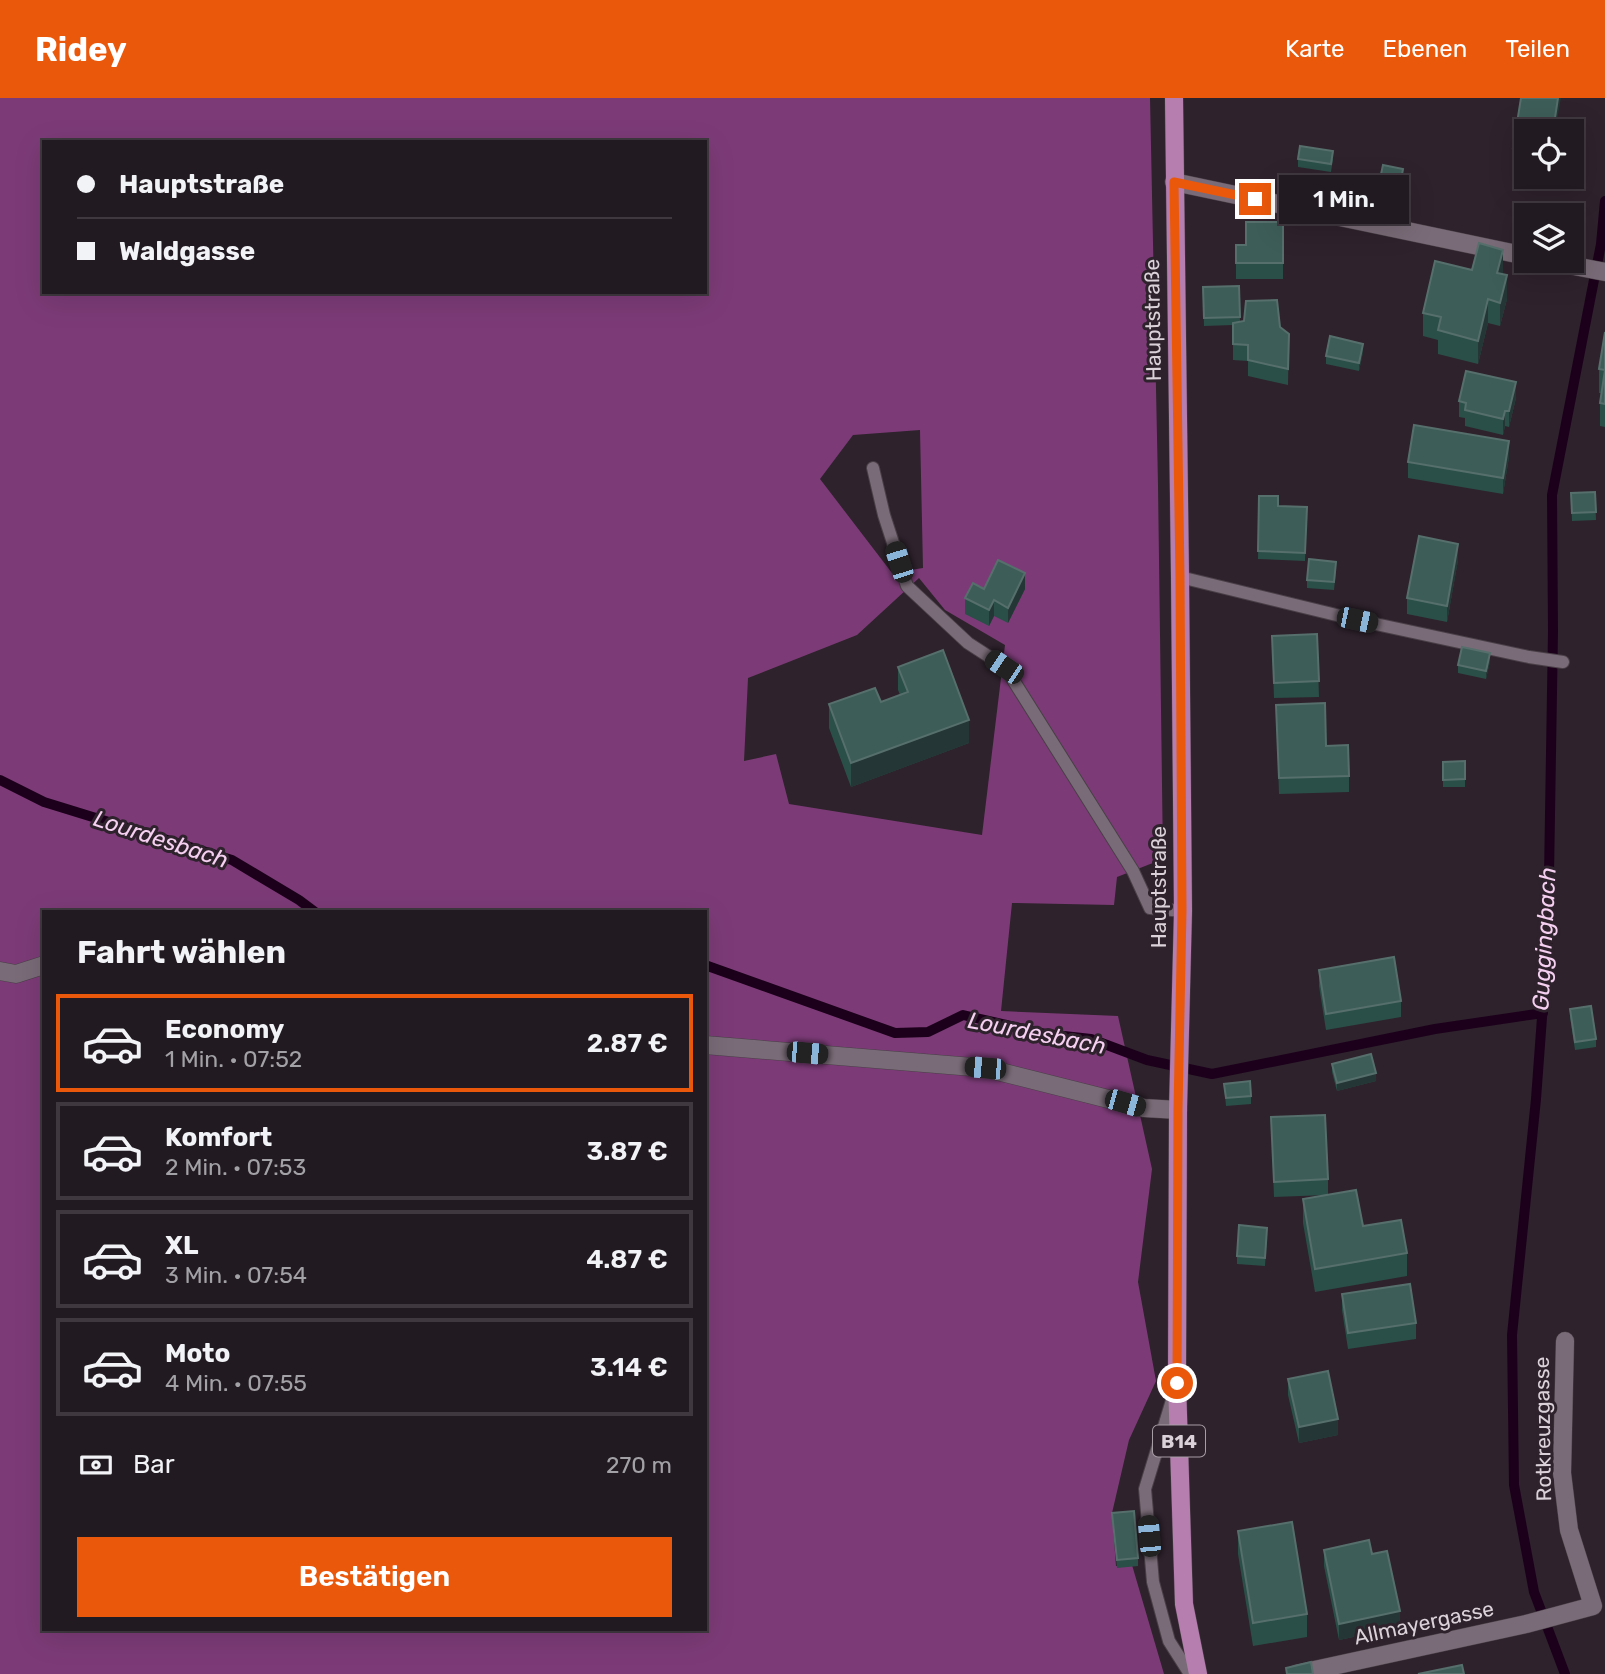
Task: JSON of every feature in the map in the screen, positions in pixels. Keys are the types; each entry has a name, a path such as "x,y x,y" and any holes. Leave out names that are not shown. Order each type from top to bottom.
{"main road":[{"name":"Hauptstraße","path":"1174,98 1182,911 1177,1383 1184,1604 1198,1674"}],"street":[{"path":"1174,182 1514,253"},
{"path":"1584,268 1605,272"},
{"path":"0,971 16,974 42,966"},
{"path":"707,1045 985,1068 1144,1108 1178,1110"},
{"name":"Rotkreuzgasse","path":"1562,1616 1593,1606 1569,1530 1562,1473 1565,1341"},
{"name":"Allmayergasse","path":"1296,1674 1562,1616"}],"lane":[{"path":"873,468 884,515 907,586 968,643 1004,667 1133,871 1150,908 1182,911"},
{"path":"1180,577 1357,620 1563,662"},
{"path":"1177,1383 1145,1489 1153,1583 1169,1641 1189,1674"}],"shaded area":[{"path":"0,98 1150,98 1163,859 1117,877 1114,905 1012,903 1001,1011 1118,1016 1152,1169 1138,1282 1156,1381 1129,1440 1112,1513 1116,1566 1132,1565 1164,1674 0,1674","holes":["920,430 923,568 892,573 820,479 853,435","919,578 945,610 1005,645 982,835 789,804 776,754 744,761 748,678 857,635"]}],"building":[{"path":"1521,98 1558,98 1555,119 1518,119"},
{"path":"1300,146 1333,151 1331,164 1298,159"},
{"path":"1383,165 1403,169 1398,197 1377,193"},
{"path":"1246,222 1283,222 1283,263 1236,263 1236,245 1246,245"},
{"path":"1479,243 1503,250 1497,273 1507,275 1500,303 1488,299 1478,341 1438,330 1441,317 1423,313 1435,261 1472,270"},
{"path":"1239,286 1240,317 1204,318 1203,287"},
{"path":"1277,300 1280,327 1289,334 1288,369 1248,360 1248,345 1233,344 1233,323 1244,321 1246,301"},
{"path":"1605,332 1605,370 1599,369"},
{"path":"1330,336 1363,344 1359,363 1326,356"},
{"path":"1605,370 1605,404 1600,403"},
{"path":"1466,371 1516,382 1509,411 1505,411 1503,419 1465,410 1466,403 1459,401"},
{"path":"1414,425 1509,441 1503,478 1408,462"},
{"path":"1595,492 1596,512 1572,513 1571,493"},
{"path":"1259,496 1278,496 1278,506 1307,507 1305,553 1258,551"},
{"path":"1419,536 1458,544 1447,606 1407,598"},
{"path":"1309,559 1336,562 1334,582 1307,580"},
{"path":"998,560 1025,573 1008,608 994,600 989,610 965,598 973,583 984,589"},
{"path":"1317,634 1319,681 1274,683 1272,636"},
{"path":"1462,647 1490,653 1486,671 1458,665"},
{"path":"943,650 969,720 851,763 829,704 875,688 881,702 908,692 898,667"},
{"path":"1325,703 1326,746 1348,745 1349,776 1279,778 1276,705"},
{"path":"1465,761 1465,779 1443,780 1443,762"},
{"path":"1394,957 1401,1001 1326,1014 1319,970"},
{"path":"1591,1006 1596,1039 1575,1042 1570,1009"},
{"path":"1371,1054 1376,1073 1337,1083 1332,1064"},
{"path":"1250,1081 1251,1096 1226,1098 1224,1084"},
{"path":"1325,1115 1328,1179 1274,1182 1271,1117"},
{"path":"1356,1190 1363,1226 1401,1220 1407,1253 1315,1269 1303,1199"},
{"path":"1239,1225 1267,1228 1265,1258 1237,1256"},
{"path":"1410,1284 1416,1323 1348,1333 1342,1294"},
{"path":"1328,1371 1338,1419 1299,1427 1288,1379"},
{"path":"1134,1511 1138,1558 1117,1560 1112,1513"},
{"path":"1292,1522 1307,1614 1253,1623 1238,1531"},
{"path":"1369,1540 1372,1554 1387,1551 1400,1611 1339,1624 1324,1550"},
{"path":"1311,1662 1313,1674 1287,1674 1286,1668"},
{"path":"1462,1665 1464,1674 1418,1674"}],"waterway":[{"name":"Guggingbach","path":"1565,1674 1534,1592 1514,1485 1512,1335 1536,1099 1548,936 1553,631 1552,495 1601,244 1605,201"},
{"name":"Lourdesbach","path":"0,780 44,802 232,860 312,910"},
{"name":"Lourdesbach","path":"707,966 895,1033 928,1032 963,1015 1046,1034 1091,1039 1147,1060 1212,1074 1435,1029 1543,1013"}],"route":[{"path":"1177,1383 1182,911 1174,182 1255,199"}]}
